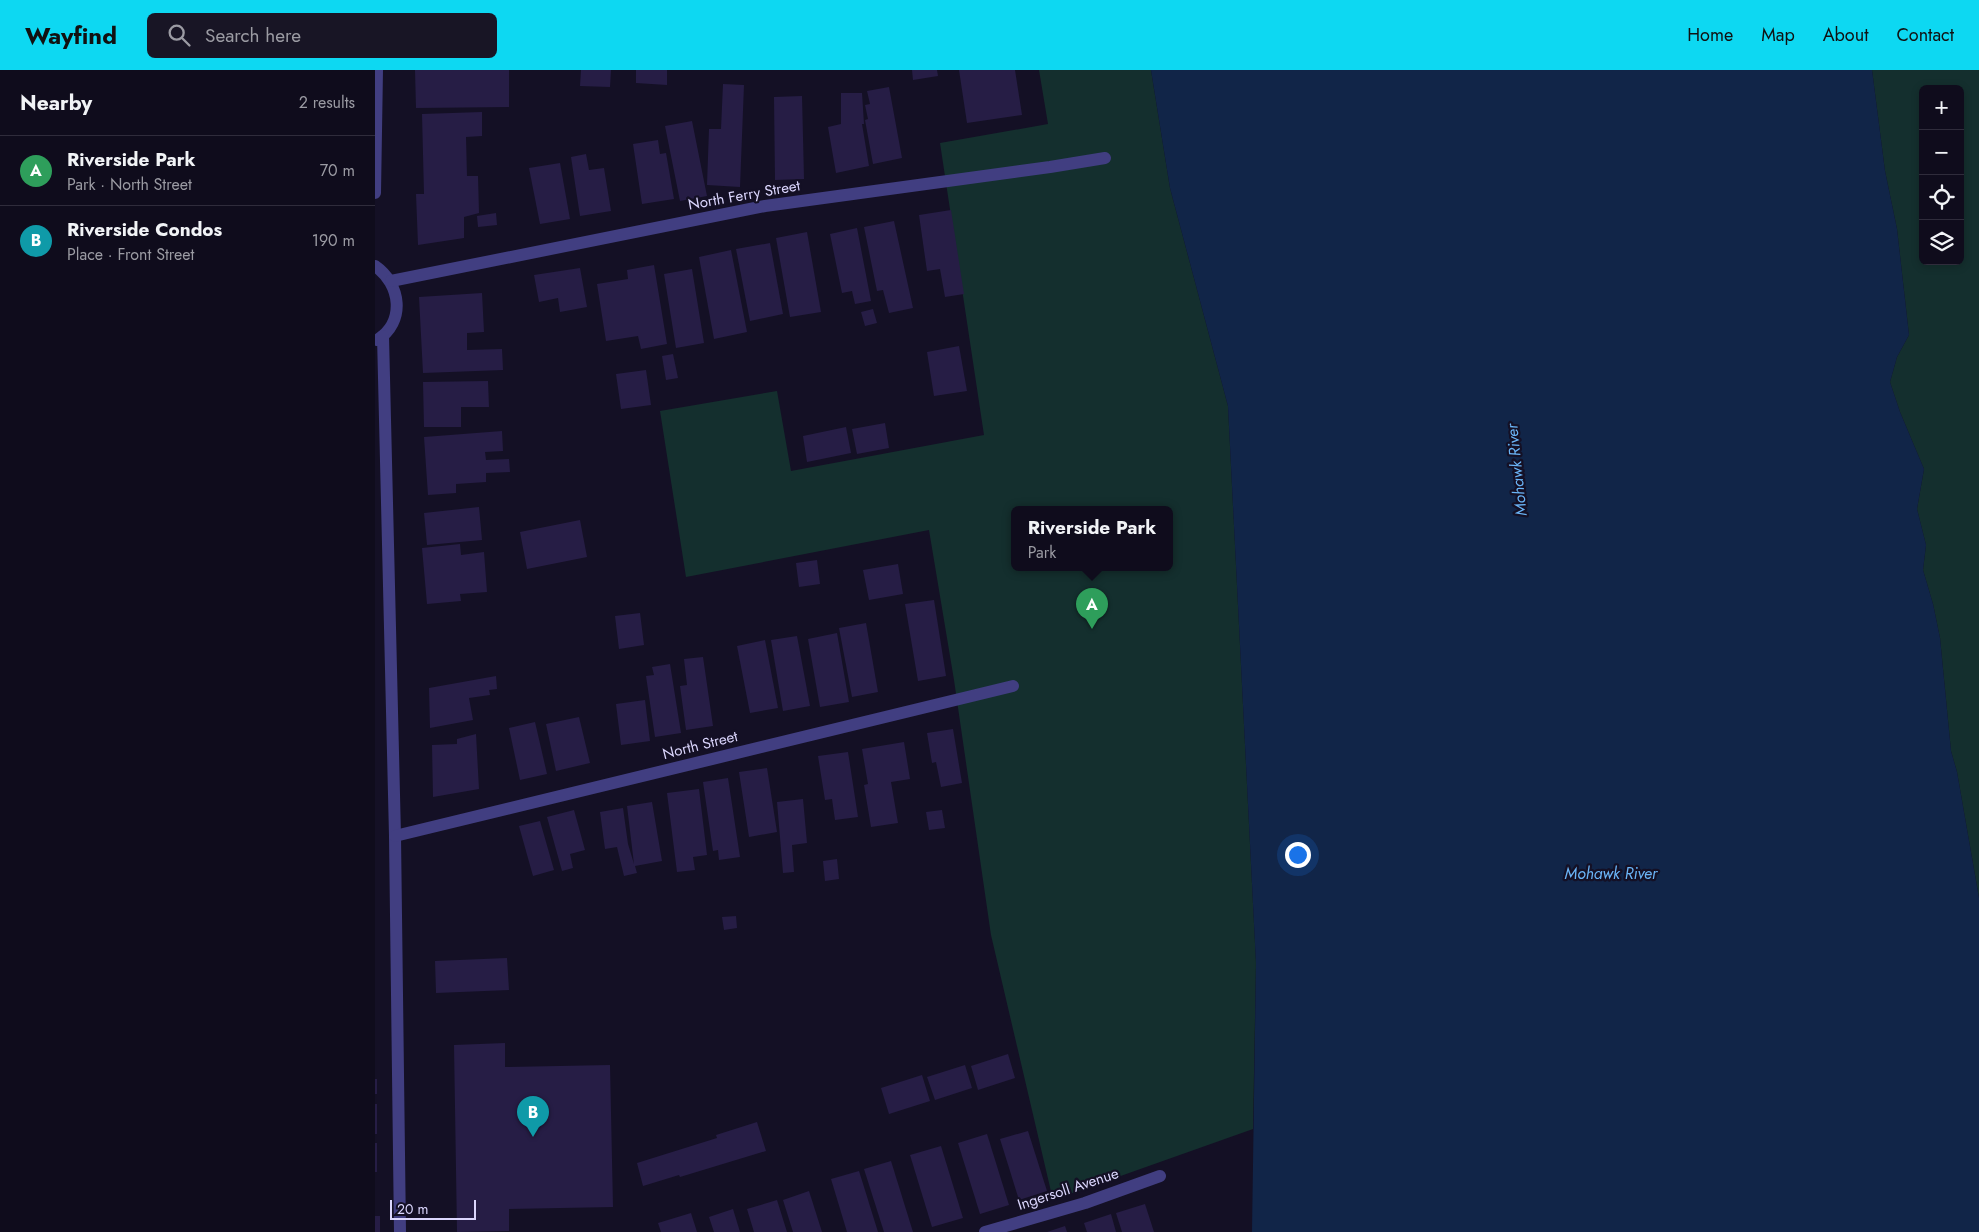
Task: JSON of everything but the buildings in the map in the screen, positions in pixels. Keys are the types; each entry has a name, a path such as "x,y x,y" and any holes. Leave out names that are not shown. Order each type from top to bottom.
{"street":[{"path":"375,193 377,70"},
{"name":"North Ferry Street","path":"391,281 765,206 1105,158"},
{"path":"375,252 375,266 384,272 391,281 397,295 397,310 392,324 379,339 395,836 400,1232"},
{"name":"North Street","path":"395,836 1013,686"},
{"name":"Ingersoll Avenue","path":"985,1232 1085,1203 1160,1176"}],"green space":[{"path":"1039,70 1151,70 1170,188 1228,406 1256,963 1253,1129 1053,1200 991,935 954,680 929,530 686,577 660,411 777,391 791,471 984,435 940,143 1048,124"},
{"path":"1872,70 1979,70 1979,898 1957,772 1951,751 1940,638 1923,570 1926,545 1917,509 1924,469 1900,412 1890,382 1897,357 1909,335 1897,229 1885,171"}],"water":[{"name":"Mohawk River","path":"1151,70 1872,70 1885,171 1897,229 1909,335 1897,357 1890,382 1900,412 1924,469 1917,509 1926,545 1923,570 1940,638 1951,751 1957,772 1979,898 1979,1232 1252,1232 1256,963 1228,406 1170,188"}],"place":[{"name":"Riverside Park","path":"1092,629"},
{"name":"Riverside Condos","path":"533,1137"}]}
